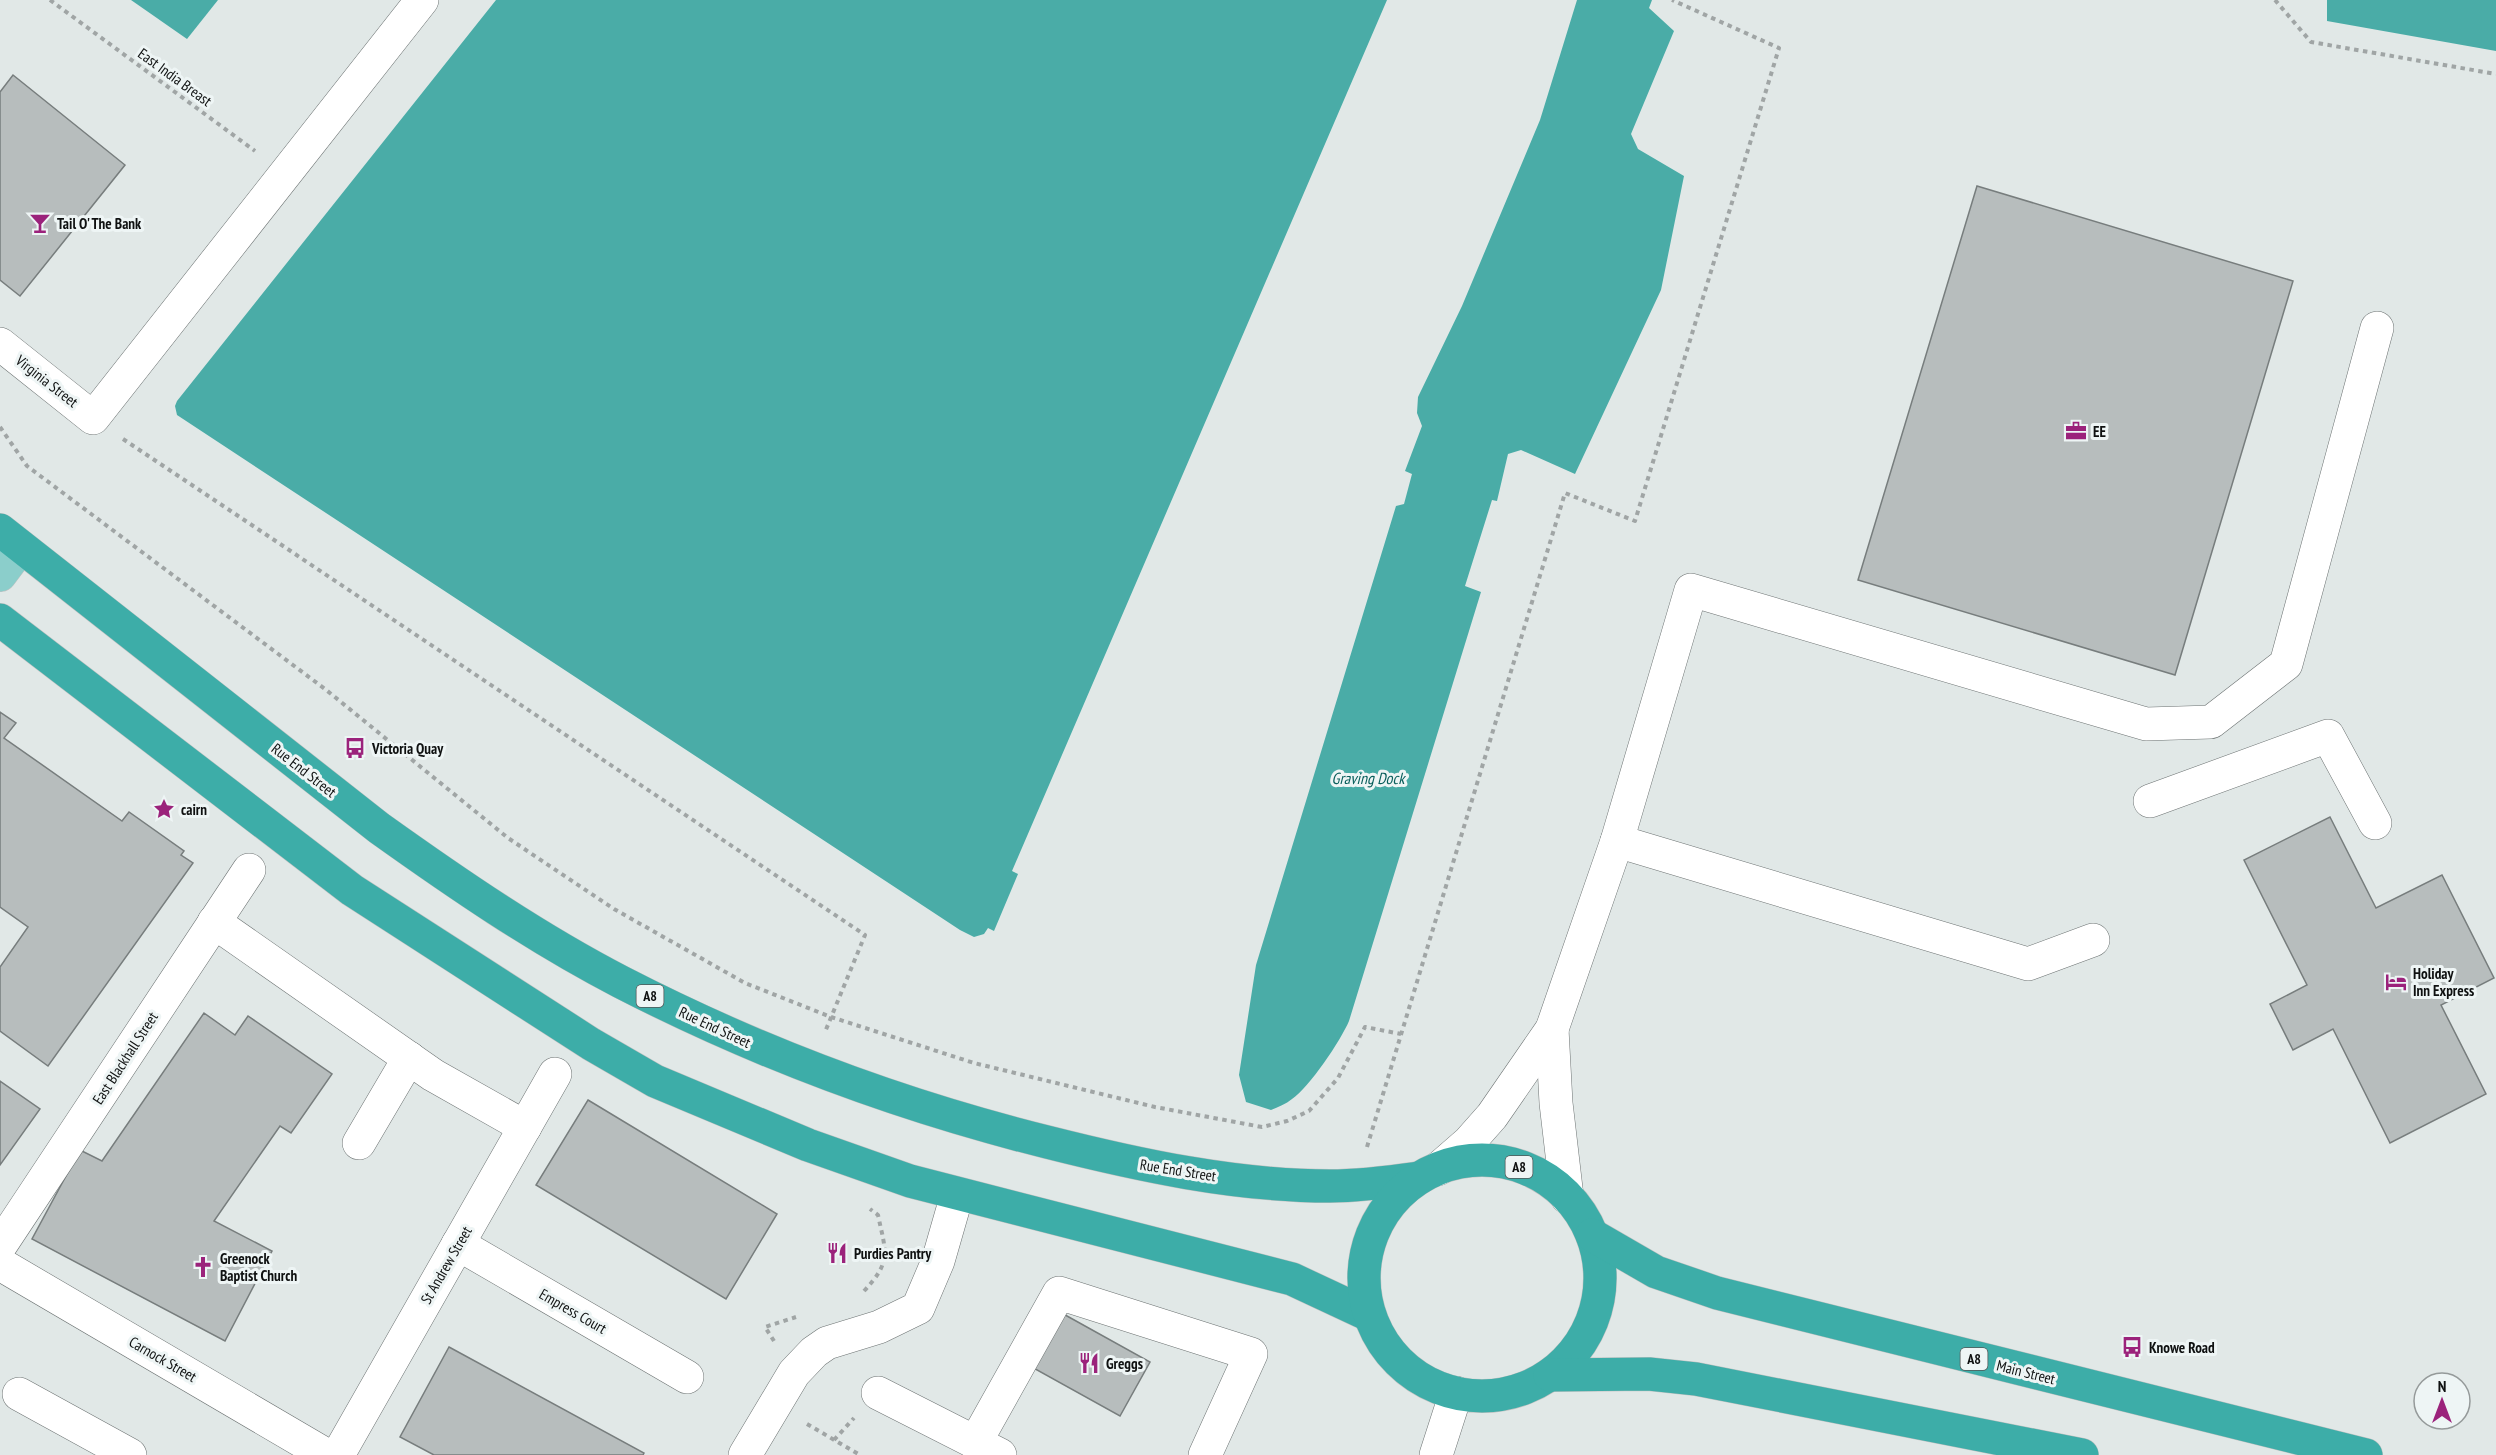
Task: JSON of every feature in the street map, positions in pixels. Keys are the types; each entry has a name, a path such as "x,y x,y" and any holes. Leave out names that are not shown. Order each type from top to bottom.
{"highway":[{"name":"Rue End Street","path":"11,538 379,828 437,869 572,954 688,1015 750,1044 860,1087 1001,1131 1135,1163 1191,1173 1290,1185 1356,1185 1429,1174"},
{"path":"0,620 169,747 352,890 607,1054 655,1081 808,1145 957,1195 1292,1279 1369,1315"},
{"name":"A8","path":"1485,1160 1508,1163 1550,1181 1582,1215 1592,1235 1598,1257 1598,1303 1581,1343 1567,1361 1550,1375 1510,1393 1488,1396 1456,1393 1425,1382 1407,1370 1391,1354 1369,1315 1364,1272 1367,1250 1374,1229 1386,1209 1429,1174 1462,1162 1485,1160"},
{"name":"Main Street","path":"1592,1235 1656,1272 1717,1293 2366,1455"},
{"name":"A8","path":"1550,1375 1649,1374 1696,1379 2082,1455"}],"main road":[{"path":"0,575 11,538"}],"street":[{"path":"93,417 422,0"},
{"path":"1429,1174 1469,1142 1492,1116 1552,1029 1617,841 1691,590 2146,724 2211,722 2286,664 2377,328"},
{"name":"Virginia Street","path":"0,344 93,417"},
{"path":"2150,801 2328,735 2375,823"},
{"path":"1617,841 2028,964 2093,940"},
{"name":"East Blackhall Street","path":"0,1246 249,870"},
{"path":"214,922 409,1058 525,1127"},
{"path":"1552,1029 1556,1103 1567,1197"},
{"path":"359,1143 409,1058"},
{"name":"St Andrew Street","path":"338,1455 555,1074"},
{"path":"745,1455 794,1373 814,1352 826,1343 879,1327 918,1308 938,1261 957,1195"},
{"name":"Empress Court","path":"458,1244 687,1377"},
{"name":"Carnock Street","path":"0,1264 326,1455"},
{"path":"878,1393 988,1449 1059,1293 1251,1354 1204,1455"},
{"path":"1436,1455 1456,1393"},
{"path":"19,1394 130,1455"}],"path":[{"name":"East India Breast","path":"50,0 286,174"},
{"path":"1356,1185 1565,493 1635,521 1779,48 1672,0"},
{"path":"2276,0 2311,42 2496,74"},
{"path":"93,417 162,467 865,935 831,1017"},
{"path":"0,427 27,466 325,689 507,838 614,909 735,977 831,1017 974,1063 1155,1107 1262,1126 1287,1121 1309,1111 1338,1078 1365,1028 1401,1034"},
{"path":"862,1204 878,1215 885,1259 881,1273"}],"water":[{"path":"131,0 218,0 187,39"},
{"path":"496,0 1387,0 1012,871 1018,874 994,931 988,928 984,934 974,937 960,930 177,415 175,406 177,401"},
{"name":"Graving Dock","path":"1577,0 1652,0 1649,8 1674,31 1631,134 1638,149 1684,176 1661,290 1575,474 1521,450 1508,454 1497,501 1492,500 1465,586 1481,592 1349,1021 1332,1051 1307,1085 1290,1101 1271,1110 1246,1102 1239,1075 1256,965 1396,506 1404,504 1412,474 1405,471 1422,426 1417,413 1418,397 1462,306 1540,120"},
{"path":"2327,0 2496,0 2496,51 2327,21"}],"building":[{"name":"Tail O' The Bank","path":"13,75 125,165 20,296 0,280 0,92"},
{"name":"EE","path":"1977,186 2293,281 2175,675 1858,580"},
{"path":"0,712 16,723 4,738 122,821 129,812 184,851 181,855 193,863 48,1066 0,1031 0,967 28,927 0,907"},
{"name":"Holiday Inn Express","path":"2330,817 2376,908 2442,875 2494,978 2441,1005 2486,1094 2390,1143 2333,1029 2293,1050 2270,1004 2307,985 2244,860"},
{"path":"204,1013 235,1035 248,1016 332,1074 291,1133 280,1126 214,1221 272,1251 225,1341 32,1239 80,1150 102,1161"},
{"path":"0,1081 40,1109 0,1165"},
{"path":"588,1100 777,1214 726,1299 536,1185"},
{"name":"Greggs","path":"1058,1311 1150,1362 1120,1416 1028,1365"},
{"path":"449,1347 644,1453 643,1455 434,1455 400,1437"}],"place":[{"name":"Tail O' The Bank","path":"40,223"},
{"name":"EE","path":"2076,431"},
{"name":"Victoria Quay","path":"355,748"},
{"name":"cairn","path":"164,809"},
{"name":"Holiday Inn Express","path":"2396,982"},
{"name":"Purdies Pantry","path":"837,1253"},
{"name":"Greenock Baptist Church","path":"203,1267"},
{"name":"Knowe Road","path":"2132,1347"},
{"name":"Greggs","path":"1089,1363"}]}
